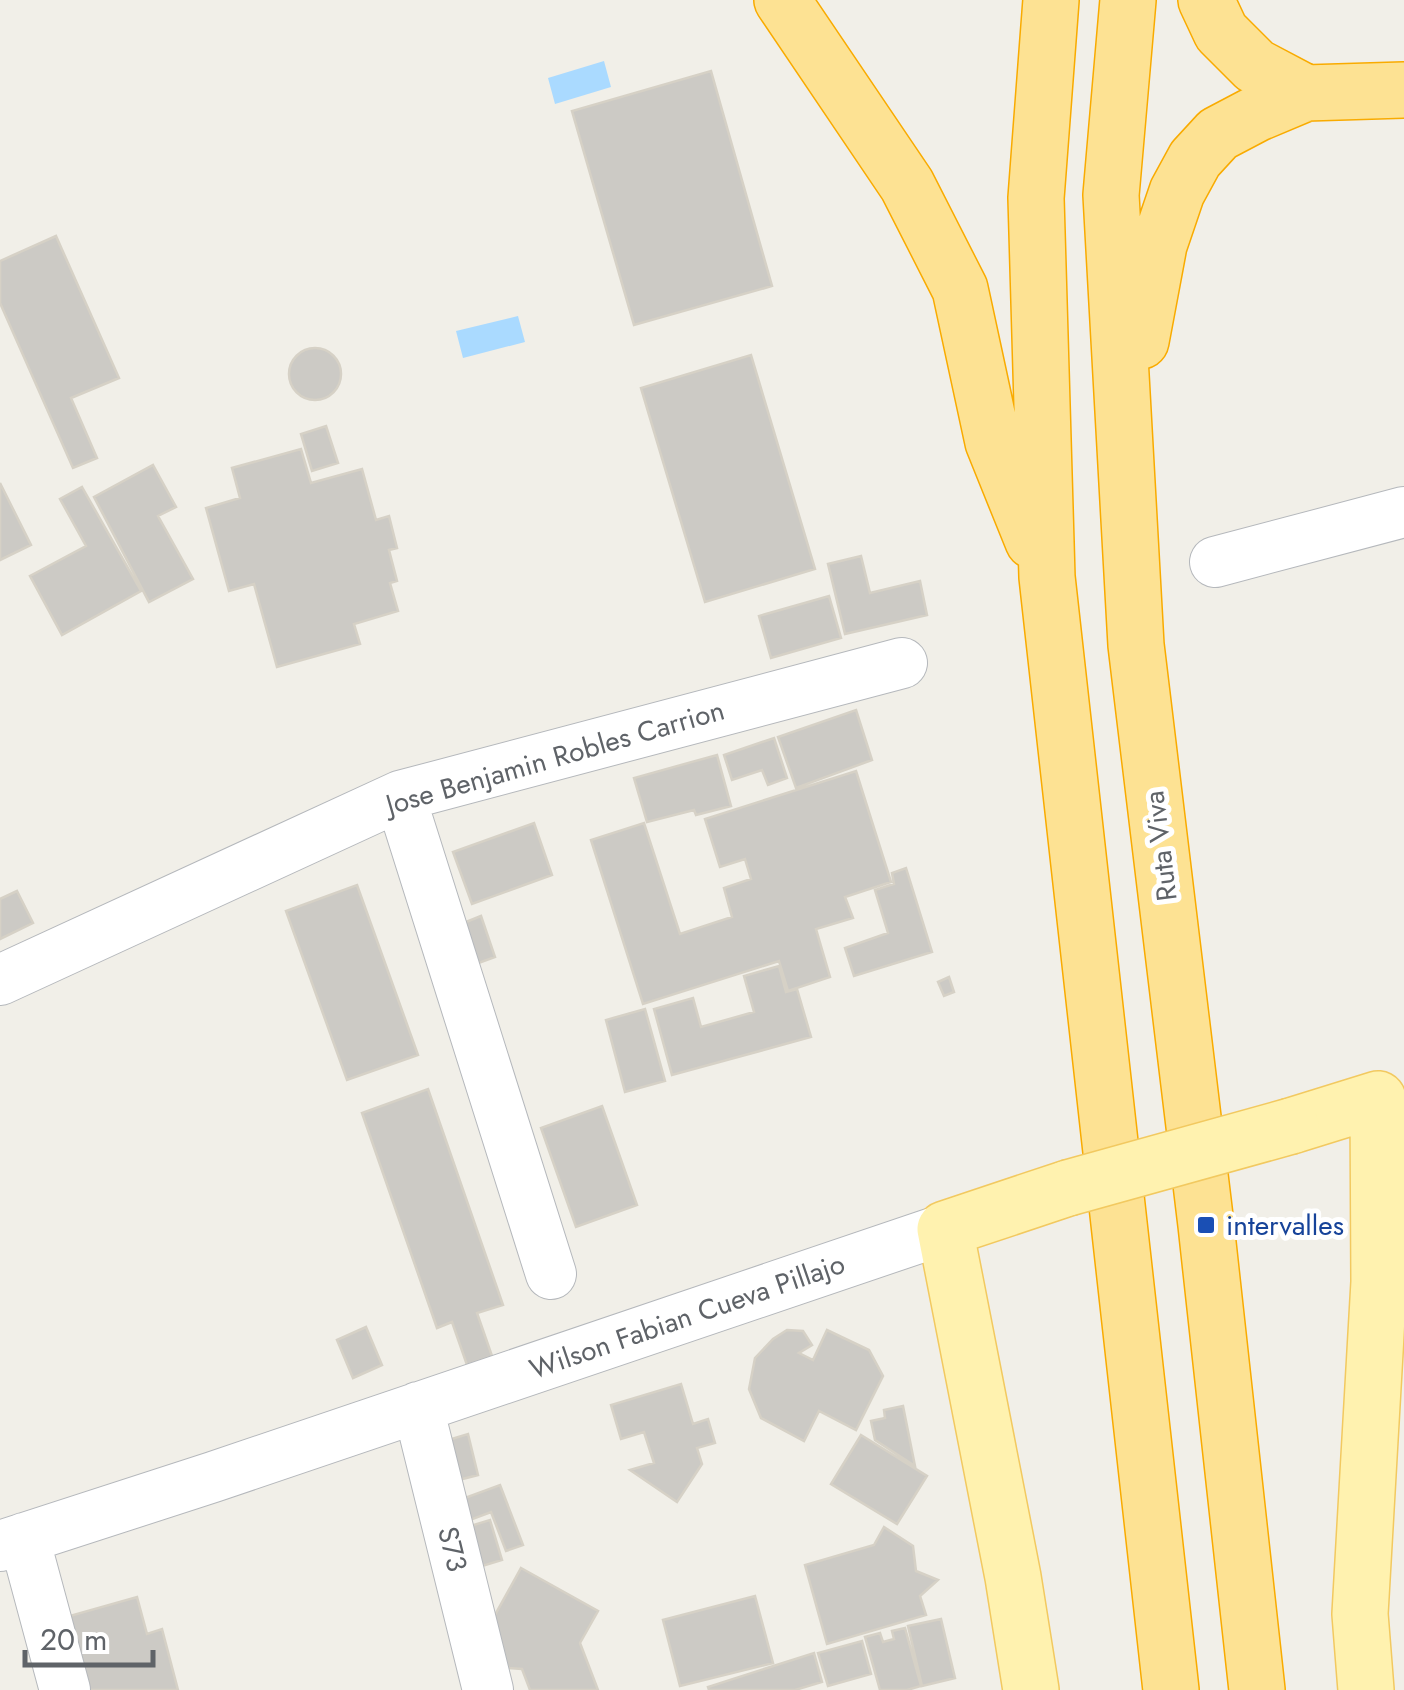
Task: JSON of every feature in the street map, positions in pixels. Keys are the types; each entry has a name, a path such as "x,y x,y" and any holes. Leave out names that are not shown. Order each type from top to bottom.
{"highway":[{"path":"782,0 908,185 960,289 993,442 1046,577"},
{"path":"1051,0 1036,198 1046,577 1171,1690"},
{"name":"Ruta Viva","path":"1128,0 1112,194 1136,645 1257,1690"},
{"path":"1206,0 1221,32 1255,66 1306,93"},
{"path":"1124,432 1158,245 1177,192 1195,159 1218,134 1306,93 1404,90"}],"main road":[{"name":"Wilson Fabian Cueva Pillajo","path":"945,1229 1068,1188 1378,1100 1379,1282 1360,1614 1366,1690"},
{"path":"945,1229 1013,1577 1031,1690"}],"street":[{"path":"1215,562 1404,512"},
{"name":"Jose Benjamin Robles Carrion","path":"0,980 400,796 902,664"},
{"path":"400,796 551,1274"},
{"name":"Wilson Fabian Cueva Pillajo","path":"12,1542 945,1229"},
{"name":"S73","path":"418,1408 488,1690"},
{"path":"12,1542 65,1690"}],"water":[{"path":"604,61 611,87 555,104 548,78"},
{"path":"518,316 525,342 463,358 456,331"}],"building":[{"path":"711,71 772,286 634,325 572,111"},
{"path":"56,236 119,378 71,398 97,458 73,468 0,303 0,261"},
{"path":"315,348 334,355 341,374 334,393 315,400 296,393 289,374 296,355"},
{"path":"751,355 815,569 705,602 641,388"},
{"path":"326,426 338,463 312,471 301,434"},
{"path":"301,449 311,483 362,469 376,520 389,516 397,548 389,550 397,581 390,583 398,611 354,624 360,644 277,667 254,584 229,591 206,508 240,498 232,468"},
{"path":"153,465 176,507 158,516 193,579 149,602 94,497"},
{"path":"0,483 31,545 0,560"},
{"path":"82,487 141,591 62,635 30,576 86,546 60,499"},
{"path":"861,556 870,593 920,581 927,615 845,634 828,564"},
{"path":"829,596 841,638 771,658 759,616"},
{"path":"856,710 872,760 796,788 778,737"},
{"path":"774,738 787,778 768,785 762,770 732,780 724,755"},
{"path":"717,755 731,806 647,822 634,778"},
{"path":"856,771 891,882 845,897 853,918 816,929 830,977 788,991 779,961 643,1004 591,840 644,823 680,934 732,917 724,888 751,879 745,859 720,867 705,819"},
{"path":"534,823 552,875 472,904 453,852"},
{"path":"906,868 932,952 854,976 845,948 888,933 875,890 894,884 892,873"},
{"path":"357,885 418,1055 347,1080 286,911"},
{"path":"17,891 33,923 0,939 0,899"},
{"path":"481,916 495,957 476,964 461,924"},
{"path":"779,966 786,992 797,989 811,1037 672,1075 654,1009 693,998 701,1027 754,1012 744,976"},
{"path":"949,977 954,992 944,996 938,982"},
{"path":"645,1009 665,1081 625,1092 606,1020"},
{"path":"428,1089 503,1305 477,1313 492,1356 467,1365 452,1322 437,1328 362,1113"},
{"path":"602,1106 637,1205 576,1227 541,1128"},
{"path":"366,1327 382,1365 353,1378 337,1340"},
{"path":"787,1330 803,1331 812,1345 799,1353 813,1360 827,1330 869,1350 883,1376 856,1430 819,1411 804,1441 761,1418 749,1389 755,1358"},
{"path":"681,1384 693,1424 708,1419 715,1443 697,1448 702,1464 677,1502 630,1470 654,1463 644,1432 621,1439 611,1405"},
{"path":"903,1406 915,1466 875,1440 871,1421 885,1418 884,1410"},
{"path":"468,1434 478,1475 439,1485 445,1441"},
{"path":"861,1435 927,1476 897,1524 831,1484"},
{"path":"500,1485 523,1545 506,1551 491,1512 462,1523 454,1502"},
{"path":"490,1520 502,1560 466,1571 454,1531"},
{"path":"884,1527 913,1546 916,1571 938,1580 920,1596 926,1615 827,1644 805,1565 874,1545"},
{"path":"521,1568 598,1611 580,1643 598,1690 530,1690 522,1669 509,1668 485,1633"},
{"path":"755,1596 773,1663 680,1686 663,1620"},
{"path":"137,1597 147,1634 162,1629 178,1690 86,1690 66,1617"},
{"path":"941,1619 955,1678 922,1686 908,1626"},
{"path":"905,1628 921,1686 880,1690 865,1637 880,1633 883,1642 894,1639 892,1631"},
{"path":"862,1641 871,1674 828,1686 818,1653"},
{"path":"814,1653 822,1682 795,1690 709,1690 708,1687"}],"place":[{"name":"intervalles","path":"1206,1225"}]}
